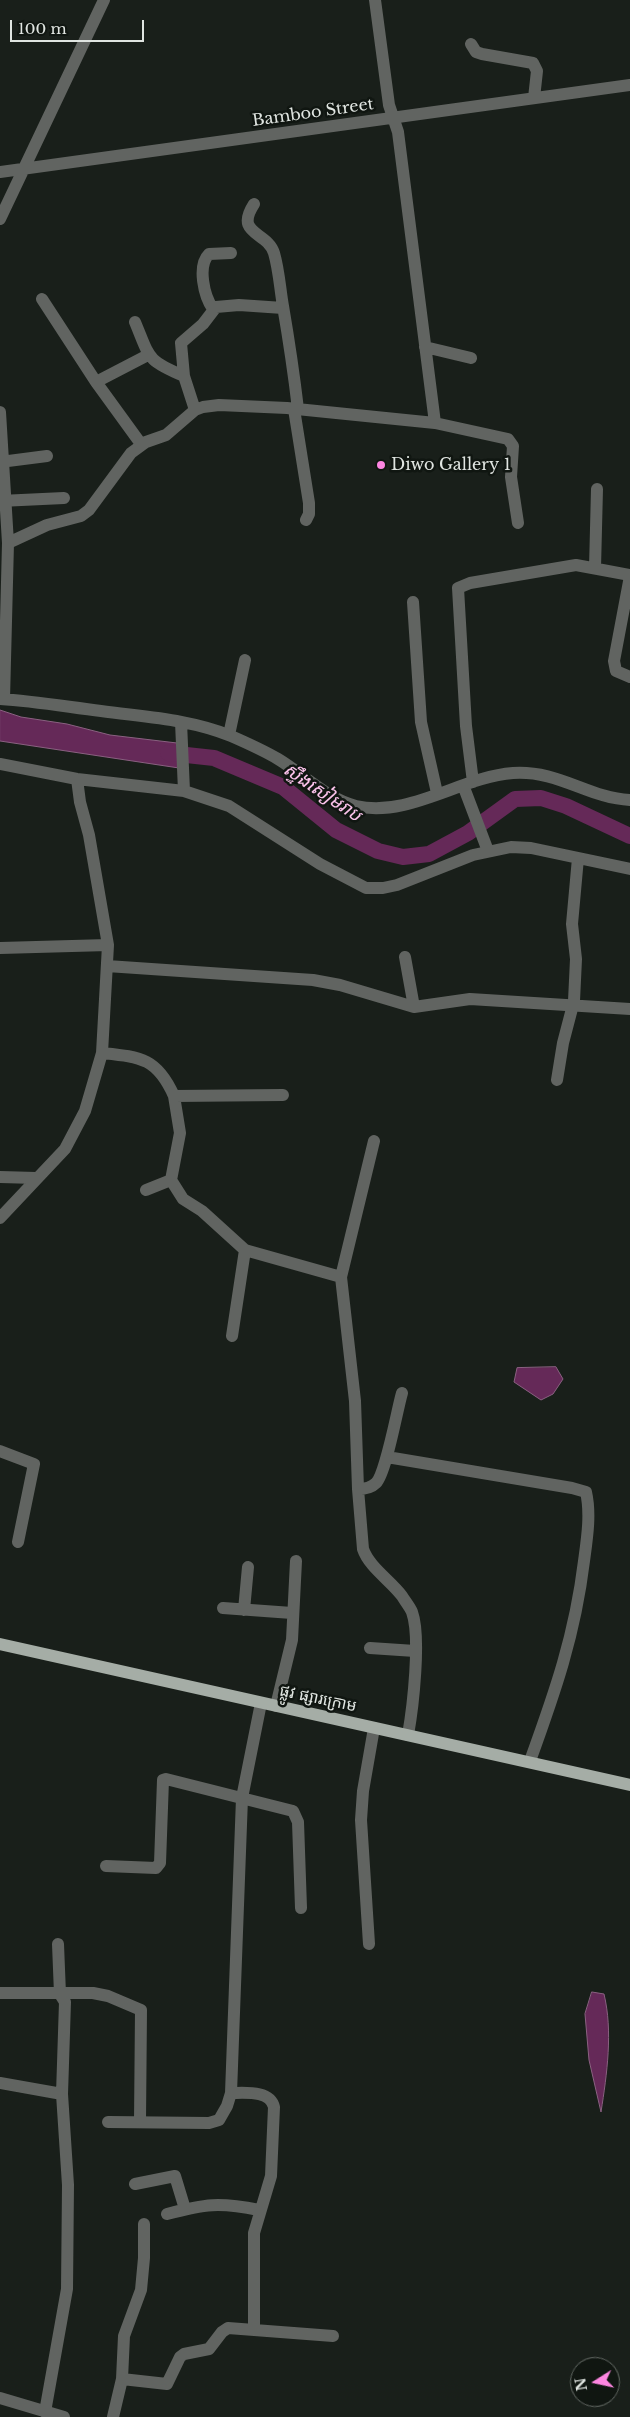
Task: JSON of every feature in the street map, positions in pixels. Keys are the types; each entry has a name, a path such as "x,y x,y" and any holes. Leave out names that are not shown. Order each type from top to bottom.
{"main road":[{"name":"ផ្លូវ ផ្សារក្រោម","path":"0,1644 530,1761 630,1785"}],"street":[{"path":"0,219 5,196 24,169 104,0"},
{"path":"375,0 389,105 398,132 435,423"},
{"path":"471,44 476,52 482,54 533,63 537,71 534,98"},
{"name":"Bamboo Street","path":"0,172 630,85"},
{"path":"254,204 247,217 247,222 253,232 273,251 290,338 296,409 309,504 309,514 306,520"},
{"path":"213,309 206,300 204,261 209,254 231,253"},
{"path":"42,299 96,382 141,444"},
{"path":"195,410 184,376 181,343 203,324 213,309 239,305 283,308"},
{"path":"135,322 148,355 158,365 184,376"},
{"path":"425,347 471,358"},
{"path":"96,382 148,355"},
{"path":"8,543 47,525 81,516 89,510 118,469 141,444 166,435 195,410 219,405 296,409 435,423 508,439 513,446 511,477 518,523"},
{"path":"0,412 3,501 8,543 2,699 182,726 229,735 278,759 339,800 357,806 382,807 407,803 468,784 514,773 546,775 572,782 614,799 630,800"},
{"path":"2,462 47,456"},
{"path":"595,568 597,489"},
{"path":"3,501 64,498"},
{"path":"488,851 471,804 468,784 458,588 470,582 576,565 630,575 614,661 616,671 630,677"},
{"path":"413,602 421,722 437,793"},
{"path":"229,735 245,660"},
{"path":"182,726 183,785"},
{"path":"0,764 77,780 183,785 229,806 320,864 366,888 383,888 397,885 488,851 524,847 630,869"},
{"path":"0,1218 65,1149 84,1111 102,1053 108,945 90,835 80,802 77,780"},
{"path":"557,1080 563,1043 573,1007 576,959 572,924 578,858"},
{"path":"0,948 108,945"},
{"path":"405,957 414,1007"},
{"path":"106,966 320,981 414,1007 470,999 573,1007 630,1009"},
{"path":"102,1053 131,1056 154,1065 166,1079 174,1096 180,1133 171,1180 183,1199 202,1211 245,1250 341,1277"},
{"path":"174,1096 283,1094"},
{"path":"374,1141 341,1277 355,1401 358,1489 364,1554 394,1586 411,1610 415,1652 414,1690 408,1734"},
{"path":"0,1177 36,1178"},
{"path":"146,1190 171,1180"},
{"path":"232,1336 245,1250"},
{"path":"358,1489 370,1487 378,1482 387,1457 402,1393"},
{"path":"0,1451 34,1464 18,1542"},
{"path":"387,1457 572,1488 586,1492 588,1502 586,1541 577,1611 555,1693 530,1761"},
{"path":"276,1706 292,1640 296,1561"},
{"path":"244,1610 248,1567"},
{"path":"223,1608 292,1614"},
{"path":"370,1648 415,1652"},
{"path":"108,2122 215,2121 222,2117 231,2093 242,1798 261,1703"},
{"path":"369,1944 362,1820 363,1791 374,1728"},
{"path":"106,1866 156,1868 160,1863 163,1780 293,1811 296,1815 301,1908"},
{"path":"45,2412 66,2289 68,2185 62,2094 65,2002 60,1994 58,1944"},
{"path":"0,1993 93,1993 108,1996 141,2010 140,2121"},
{"path":"0,2082 62,2094"},
{"path":"231,2093 263,2095 273,2103 274,2136 271,2176 259,2210 254,2234 254,2329"},
{"path":"135,2184 175,2176 185,2209"},
{"path":"167,2214 205,2204 232,2204 259,2210"},
{"path":"113,2417 122,2379 124,2336 141,2290 144,2258 144,2224"},
{"path":"122,2379 167,2384 172,2377 177,2360 184,2354 209,2349 222,2332 228,2328 333,2336"},
{"path":"0,2398 64,2417"},
{"path":"11,2417 13,2403"}],"shaded area":[{"path":"0,710 21,717 67,724 110,735 177,743 179,768 0,741"},
{"path":"556,1367 563,1379 553,1394 541,1400 514,1382 517,1368"},
{"path":"592,1992 604,1994 607,2008 609,2038 601,2112 589,2060 585,2014"}],"waterway":[{"name":"ស្ទឹងសៀមរាប","path":"168,753 214,758 283,787 336,830 378,851 403,857 429,854 468,833 515,799 541,798 566,806 630,836"}],"place":[{"name":"Diwo Gallery 1","path":"381,465"}]}
